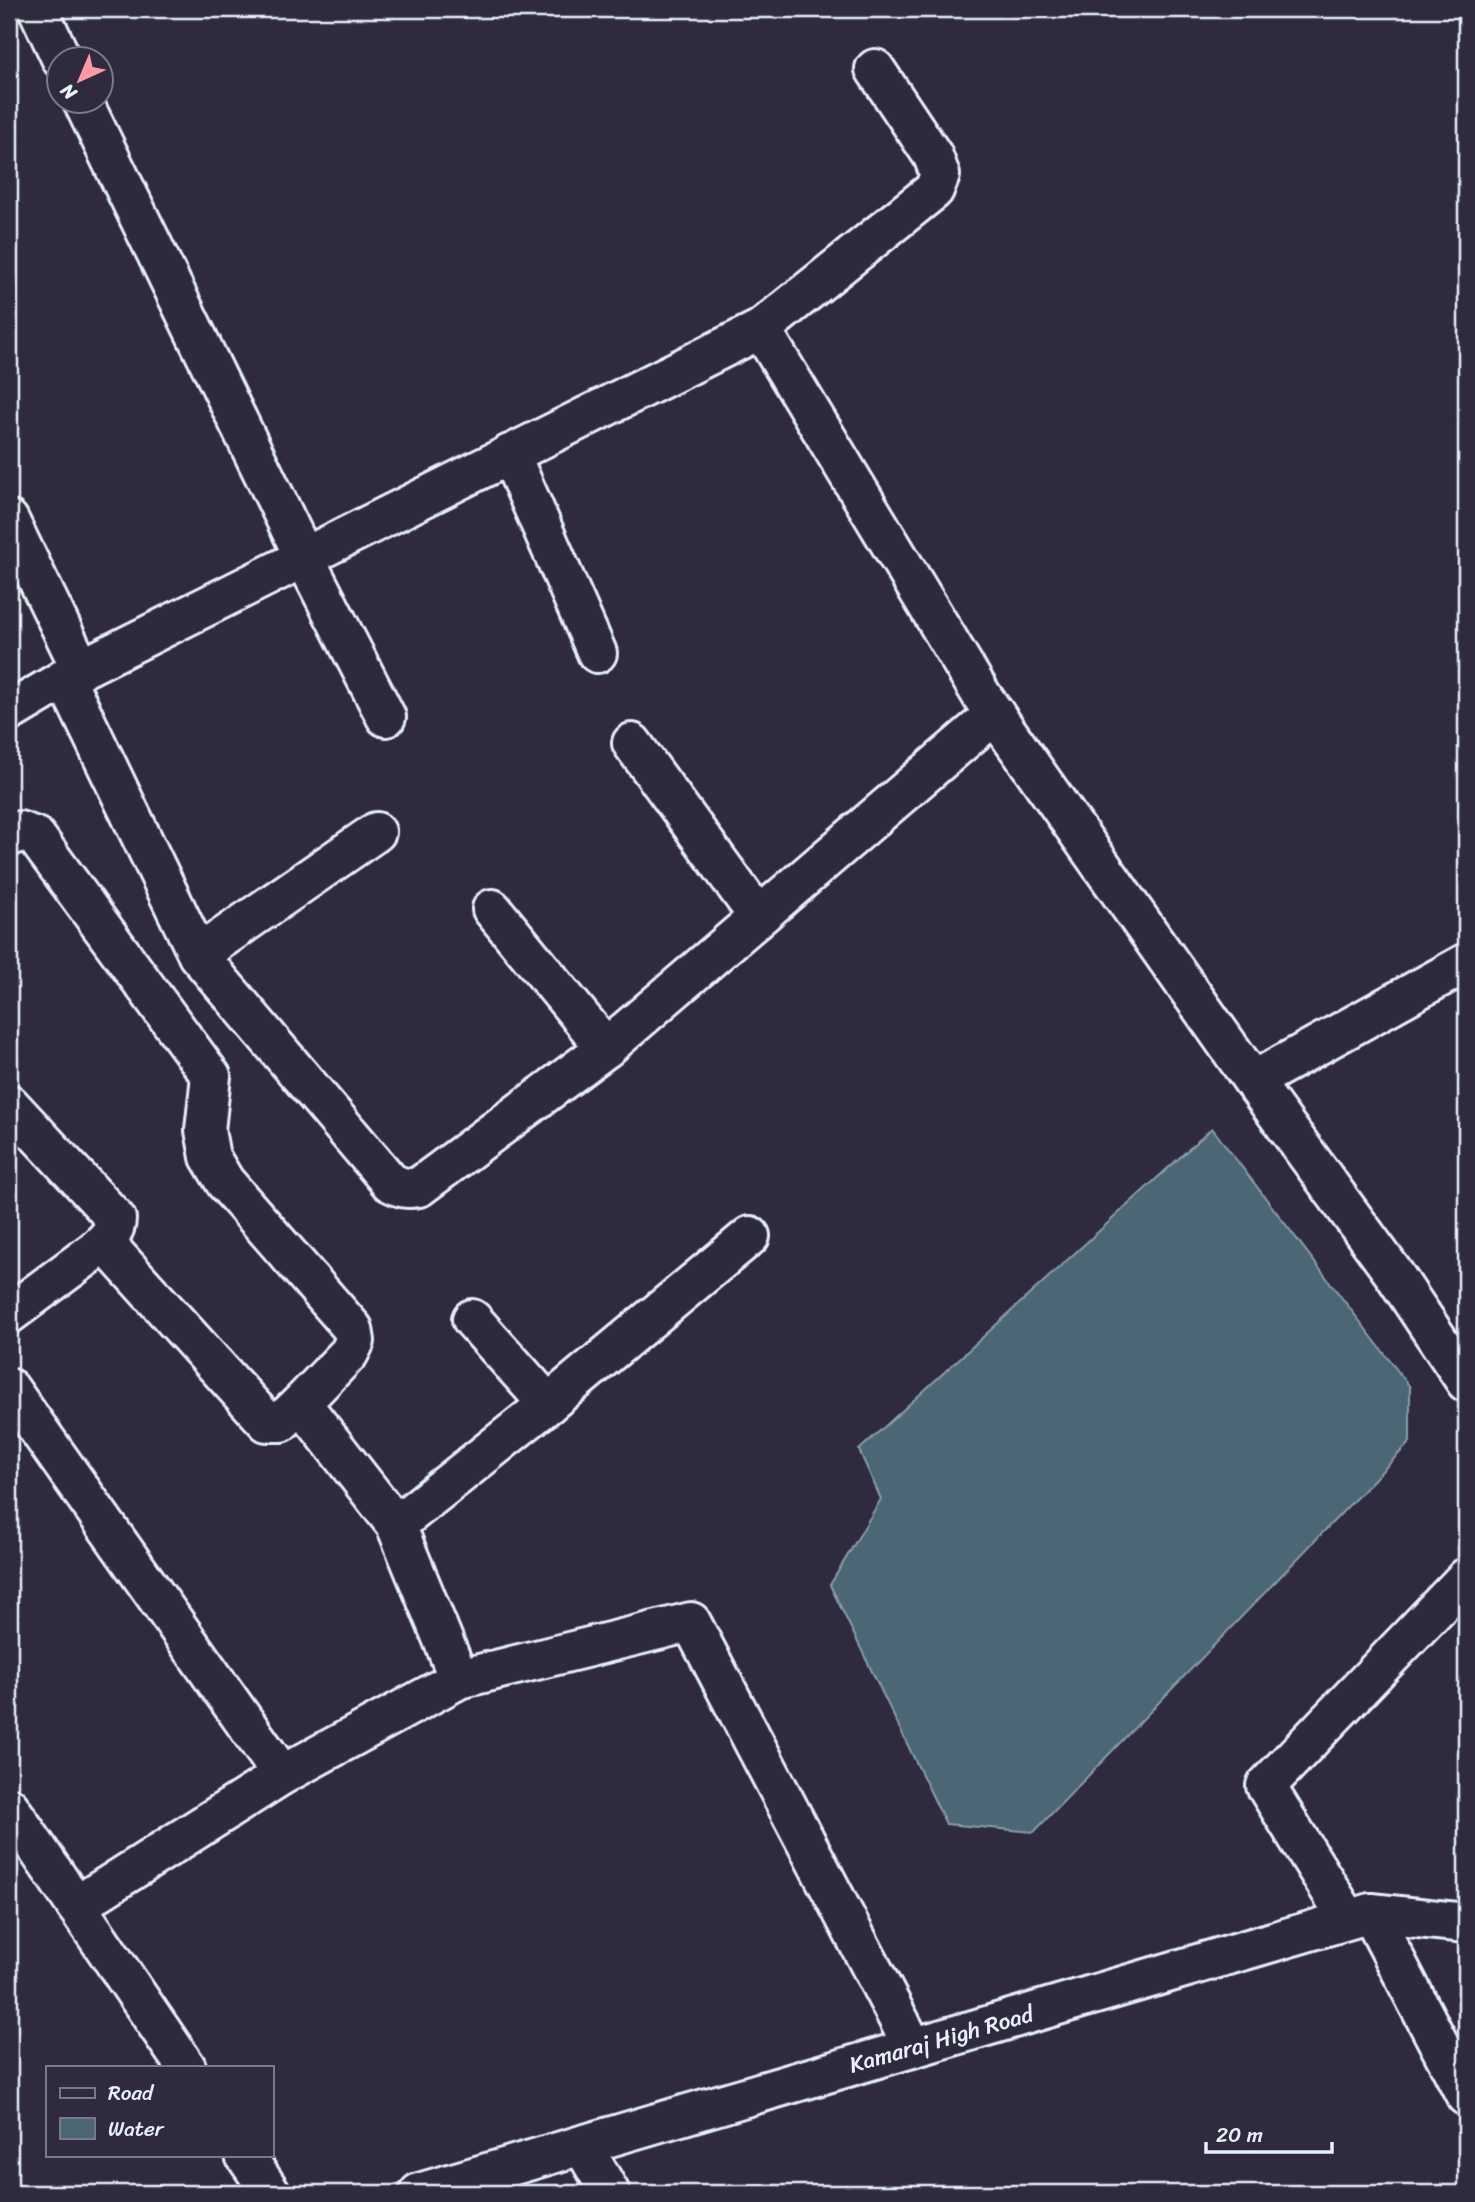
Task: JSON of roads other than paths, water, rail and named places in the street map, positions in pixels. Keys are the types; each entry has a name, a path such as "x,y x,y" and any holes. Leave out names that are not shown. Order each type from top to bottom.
{"street":[{"path":"38,9 55,46"},
{"path":"9,712 73,673 761,329 934,190 940,175 933,156 876,69"},
{"path":"90,116 304,558 386,717"},
{"path":"761,329 995,714 1253,1081 1394,1274 1466,1381"},
{"path":"510,454 597,653"},
{"path":"9,520 73,673 198,955 390,1182 400,1188 419,1187 606,1048 995,714"},
{"path":"632,743 758,916"},
{"path":"9,837 19,831 36,837 211,1076 205,1130 210,1157 225,1182 353,1329 355,1341 349,1353 281,1422 267,1422 104,1242"},
{"path":"198,955 376,832"},
{"path":"492,909 606,1048"},
{"path":"1253,1081 1466,963"},
{"path":"9,1104 116,1219 116,1226 104,1242 9,1314"},
{"path":"397,1525 750,1236"},
{"path":"472,1319 548,1404"},
{"path":"9,1388 282,1775"},
{"path":"301,1403 397,1525 460,1679"},
{"path":"1466,1578 1266,1786 1360,1916 1466,2096"},
{"path":"76,1906 282,1775 460,1679 691,1622 913,2047"},
{"path":"9,1807 185,2066"},
{"name":"Kamaraj High Road","path":"419,2193 1360,1916 1466,1923"},
{"path":"582,2145 610,2193"},
{"path":"246,2156 271,2193"}],"water":[{"path":"1212,1128 1410,1387 1410,1442 1034,1832 946,1824 830,1585 881,1499 859,1450"}]}
